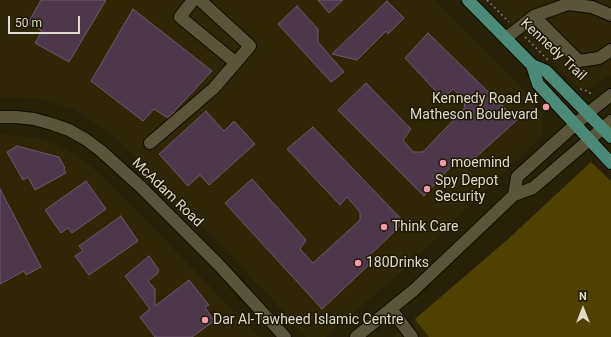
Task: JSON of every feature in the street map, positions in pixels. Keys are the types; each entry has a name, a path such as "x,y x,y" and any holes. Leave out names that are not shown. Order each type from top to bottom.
{"main road":[{"path":"468,0 532,65 546,71 588,113 607,125 611,137"},
{"path":"532,65 538,84 611,163"}],"street":[{"path":"193,0 180,17 236,63"},
{"path":"150,143 214,88 250,46 200,0"},
{"path":"592,7 603,0"},
{"path":"506,38 534,16 570,2 592,7 611,15"},
{"path":"534,16 579,61 599,58 611,50"},
{"path":"514,195 517,177 588,113 611,95"},
{"name":"McAdam Road","path":"0,117 34,119 52,124 69,130 100,150 141,187 219,265 285,337"},
{"path":"356,337 414,290 514,195 533,188 607,125"},
{"path":"391,309 412,337"}],"path":[{"name":"Kennedy Trail","path":"488,0 549,61"},
{"name":"Kennedy Trail","path":"576,88 588,91 590,93"}],"shaded area":[{"path":"0,0 435,0 531,97 542,113 542,136 408,266 326,337 306,337 242,267 113,135 76,110 38,99 0,97"},
{"path":"489,0 611,0 611,75 592,88 581,88 576,86"},
{"path":"3,134 43,139 78,155 106,180 260,337 0,337 0,135"},
{"path":"591,162 611,181 611,337 429,337 415,319 507,240"},
{"path":"415,319 429,337 393,337"}],"building":[{"path":"41,0 106,0 69,62 35,43 42,31 28,23"},
{"path":"318,0 343,0 329,13"},
{"path":"387,1 404,18 388,34 386,31 357,60 332,54"},
{"path":"297,6 318,29 318,42 344,72 331,82 278,24"},
{"path":"133,9 212,71 168,118 154,109 143,121 91,81"},
{"path":"428,33 517,120 465,167 457,160 424,196 338,110 366,83 411,129 403,140 413,152 423,152 464,109 465,101 453,89 443,99 405,58"},
{"path":"206,111 224,131 234,121 255,144 209,185 200,175 188,186 159,154"},
{"path":"313,127 404,222 368,257 373,261 322,309 225,203 252,179 306,240 300,249 313,263 360,220 360,212 347,197 340,205 287,149"},
{"path":"17,146 59,157 66,173 35,190 28,177 23,180 7,152"},
{"path":"86,181 106,209 72,233 68,228 61,233 45,210"},
{"path":"0,189 41,267 26,275 24,271 0,284"},
{"path":"121,216 138,241 89,275 75,256 83,251 79,246"},
{"path":"149,256 159,270 157,274 148,281 155,289 155,306 189,280 209,305 205,307 214,321 192,337 155,337 140,317 150,309 125,276"}],"place":[{"name":"Kennedy Road At Matheson Boulevard","path":"546,107"},
{"name":"moemind","path":"443,163"},
{"name":"Spy Depot Security","path":"427,189"},
{"name":"Think Care","path":"384,227"},
{"name":"180Drinks","path":"358,263"},
{"name":"Dar Al-Tawheed Islamic Centre","path":"205,320"}]}
